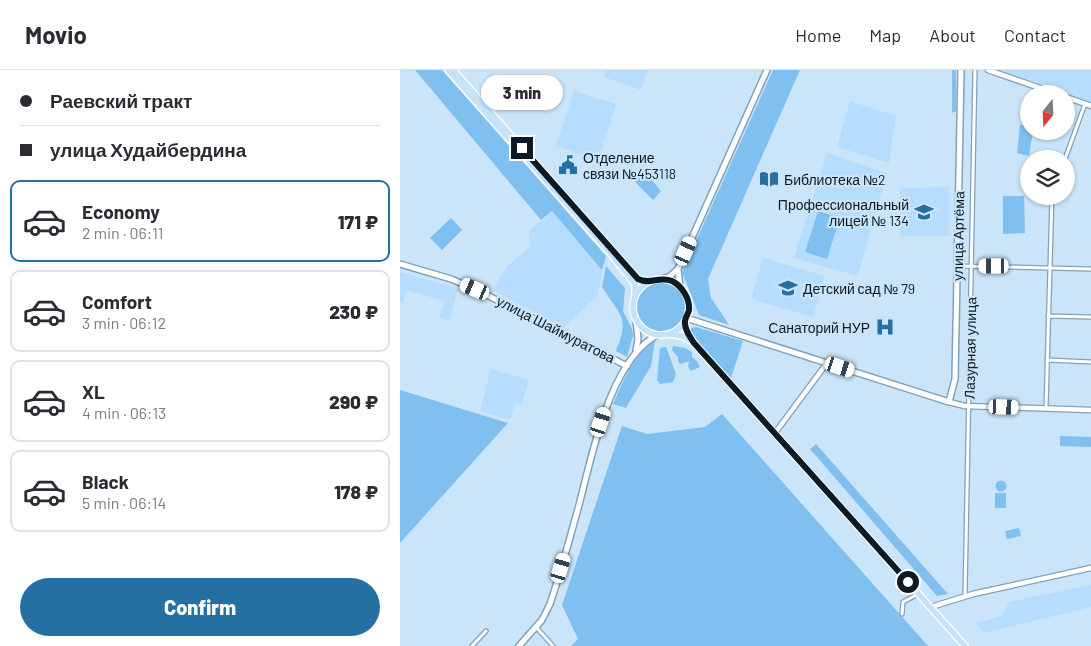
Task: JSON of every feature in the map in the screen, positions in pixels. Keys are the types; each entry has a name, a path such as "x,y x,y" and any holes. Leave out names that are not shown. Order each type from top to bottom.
{"main road":[{"path":"448,70 610,253 633,282 635,294 633,308 638,339 635,353"},
{"path":"453,70 638,279 650,281 669,277 678,269 767,70"},
{"name":"улица Артёма","path":"949,402 955,379 961,70"},
{"name":"улица Шаймуратова","path":"400,264 451,279 475,289 628,366"},
{"path":"678,269 680,286 688,304 687,332 694,343 965,646"},
{"path":"661,279 669,280 680,286"},
{"path":"635,294 650,281"},
{"path":"636,320 645,330 659,334 682,336 694,343"},
{"path":"686,320 949,402"},
{"path":"666,334 674,331 686,320"},
{"path":"519,646 536,627 547,610 554,592 606,408 635,353 645,342 659,334"}],"street":[{"name":"Лазурная улица","path":"966,596 975,70"},
{"path":"988,70 1031,85"},
{"path":"1075,100 1091,106"},
{"path":"1068,150 1085,104"},
{"path":"1046,408 1052,205"},
{"path":"957,266 1091,269"},
{"path":"1048,316 1091,317"},
{"path":"1047,360 1091,362"},
{"path":"775,433 827,363"},
{"path":"949,402 969,406 1091,410"},
{"path":"931,607 966,596 1091,568"},
{"path":"902,614 904,602 919,594"},
{"path":"536,627 553,646"},
{"path":"472,646 486,631"}],"shaded area":[{"path":"415,70 442,70 606,256 602,270 552,211 541,220"},
{"path":"607,70 648,70 641,90 604,77"},
{"path":"773,70 800,70 708,279 711,298 729,325 699,315 682,272"},
{"path":"952,70 956,70 956,111 952,113"},
{"path":"993,70 1091,70 1091,104 1075,98 1075,85 1039,85"},
{"path":"574,91 616,104 598,160 556,146"},
{"path":"850,101 896,116 889,163 837,147"},
{"path":"1020,125 1020,140 1032,140 1030,150 1020,150 1020,154 1017,153"},
{"path":"827,153 887,173 858,276 794,258"},
{"path":"645,172 661,191 653,200 635,182"},
{"name":"Профессиональный лицей № 134","path":"949,187 949,236 900,236 900,188"},
{"path":"1003,196 1020,196 1020,205 1024,205 1025,233 1003,234"},
{"path":"818,211 840,218 827,259 805,252"},
{"path":"553,212 602,270 598,295 564,328 493,290 507,266 530,247 529,231"},
{"path":"451,218 462,230 442,250 430,238"},
{"name":"Детский сад № 79","path":"763,258 825,276 813,317 751,299"},
{"path":"606,266 625,288 623,311 632,329 633,336 627,357 616,351 622,331 622,323 618,311 602,287"},
{"path":"400,272 458,289 449,321 439,318 444,301 407,290 403,303 400,302"},
{"path":"660,282 669,284 680,293 685,307 683,316 674,327 660,332 651,330 640,321 635,307 637,298 646,287"},
{"path":"696,327 743,341 731,378 695,342 690,332 691,328"},
{"path":"655,341 651,366 626,408 613,404 635,358 648,344"},
{"path":"673,346 685,348 692,352 692,357 700,367 691,371 688,367 689,361 681,364 678,362 678,357 672,350"},
{"path":"666,347 676,374 673,382 660,384 657,380 660,348"},
{"path":"491,369 529,380 522,404 515,403 510,420 480,411"},
{"path":"400,390 508,423 400,543"},
{"path":"722,414 928,646 571,646 578,639 562,605 622,426 647,434 705,427"},
{"path":"1060,436 1091,437 1091,447 1060,446"},
{"path":"816,444 948,594 937,596 810,449"},
{"path":"1001,480 1007,486 1001,492 995,486"},
{"path":"995,493 1006,493 1006,508 995,508"},
{"path":"1019,528 1021,536 1007,539 1005,531"},
{"path":"1091,585 1091,607 984,633 975,623 1002,616 1009,602"}],"place":[{"name":"Отделение связи №453118","path":"568,165"},
{"name":"Библиотека №2","path":"769,179"},
{"name":"Профессиональный лицей № 134","path":"924,212"},
{"name":"Детский сад № 79","path":"788,288"},
{"name":"Санаторий НУР","path":"885,327"}],"route":[{"path":"522,148 640,281 669,280 680,286 687,298 689,310 685,321 687,332 694,343 908,582"}]}
